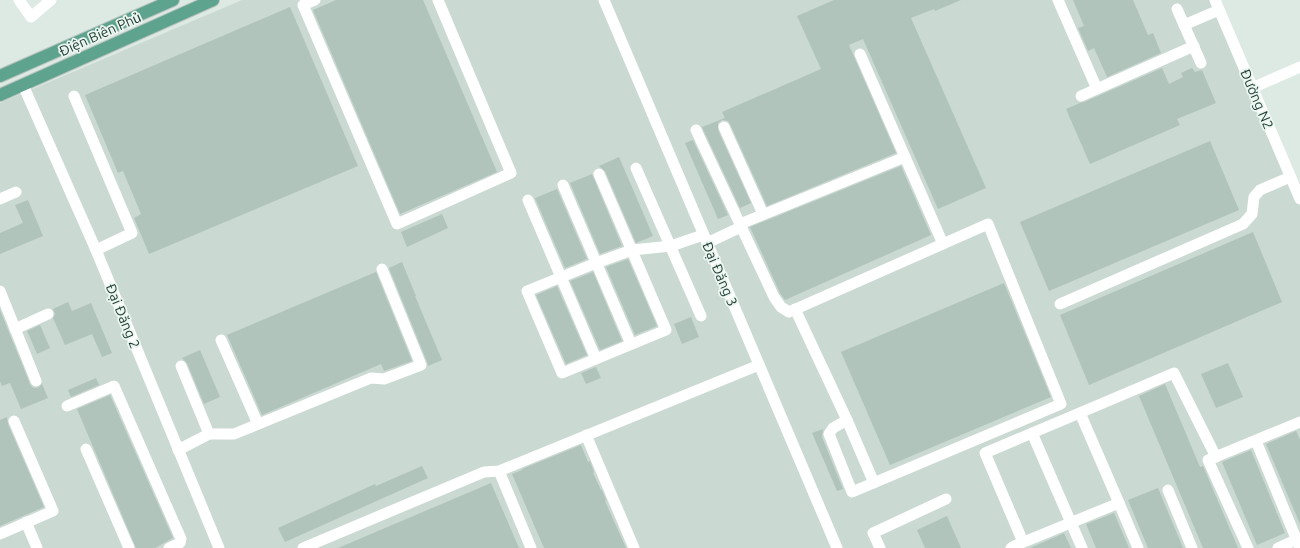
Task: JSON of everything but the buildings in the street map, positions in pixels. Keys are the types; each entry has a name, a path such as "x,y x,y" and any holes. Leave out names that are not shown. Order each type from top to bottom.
{"main road":[{"name":"Điện Biên Phủ","path":"0,95 213,0"},
{"name":"Điện Biên Phủ","path":"0,76 171,1"}],"street":[{"path":"19,0 31,17 51,0"},
{"path":"315,0 303,5 397,224 511,173 438,0"},
{"name":"Đại Đăng 3","path":"604,0 837,548"},
{"path":"1058,0 1097,89"},
{"path":"171,1 174,17"},
{"path":"1184,25 1217,5"},
{"name":"Đường N2","path":"1217,5 1300,199"},
{"path":"1177,9 1201,63"},
{"path":"1081,96 1194,46"},
{"path":"860,54 943,244"},
{"path":"1252,88 1300,67"},
{"name":"Đại Đăng 2","path":"23,85 96,250 219,548"},
{"path":"74,96 132,233 96,250"},
{"path":"724,127 763,214"},
{"path":"696,130 774,297 781,308 789,312 988,224 1061,404 852,492 829,434 833,428 847,420"},
{"path":"598,174 632,250 666,330 562,373 527,291 632,250 671,246 705,239 741,226 763,214 905,157"},
{"path":"636,168 701,316"},
{"path":"1060,304 1243,224 1252,214 1254,197 1260,190 1290,177"},
{"path":"562,185 631,344"},
{"path":"0,199 16,192"},
{"path":"528,200 596,359"},
{"path":"178,450 209,434 234,434 371,378 384,379 421,365 382,269"},
{"path":"0,291 36,380"},
{"path":"795,309 847,420 874,483"},
{"path":"15,329 48,314"},
{"path":"222,340 258,424"},
{"path":"303,548 484,472 499,471 759,365"},
{"path":"181,366 209,434"},
{"path":"1022,542 985,453 1174,374 1216,457"},
{"path":"67,406 114,386 181,539 180,544 170,548"},
{"path":"1080,413 1138,548"},
{"path":"0,534 52,511 14,421"},
{"path":"1248,548 1208,460 1300,422"},
{"path":"1032,433 1082,548"},
{"path":"586,435 634,548"},
{"path":"1256,441 1299,542 1278,548"},
{"path":"86,448 129,548"},
{"path":"499,471 531,548"},
{"path":"1168,490 1192,548"},
{"path":"880,548 873,532 946,499"},
{"path":"1011,548 1022,542 1119,503"},
{"path":"26,522 37,548"}],"shaded area":[{"path":"242,0 1217,0 1300,192 1300,548 0,548 0,103"}]}
